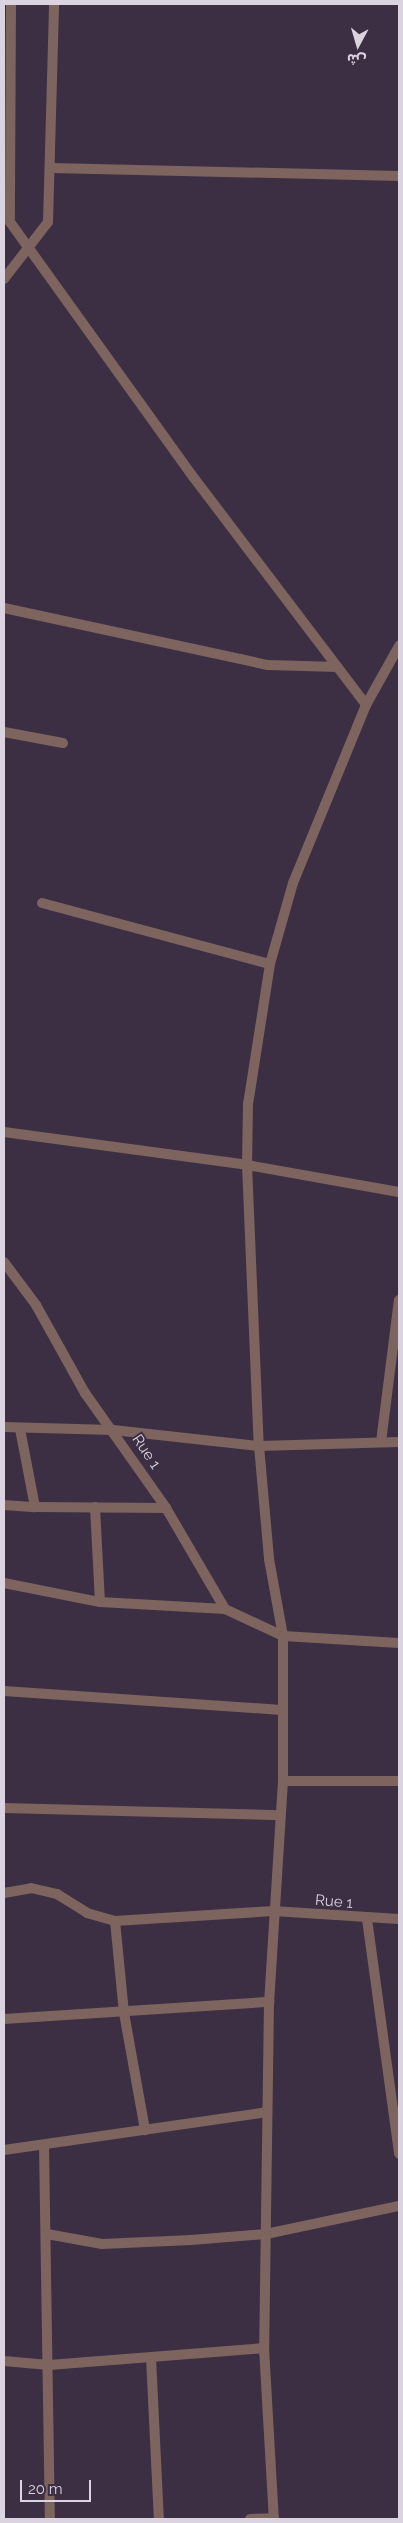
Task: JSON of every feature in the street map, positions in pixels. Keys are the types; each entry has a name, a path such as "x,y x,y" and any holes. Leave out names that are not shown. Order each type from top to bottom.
{"street":[{"path":"10,4 10,222 29,251 366,705"},
{"path":"4,279 29,251 48,222 51,168 54,4"},
{"path":"51,168 399,176"},
{"path":"4,608 268,665 337,667"},
{"path":"250,2519 274,2518 264,2348 267,2112 273,1912 283,1781 281,1710 283,1636 270,1559 259,1446 247,1165 248,1104 270,964 292,883 366,705 399,646"},
{"path":"4,732 63,743"},
{"path":"42,903 270,964"},
{"path":"4,1132 247,1165 399,1192"},
{"name":"Rue 1","path":"4,1262 36,1305 85,1393 113,1430 166,1508 225,1609"},
{"path":"381,1442 399,1300"},
{"path":"4,1427 20,1429 113,1430 259,1446 399,1442"},
{"path":"20,1429 35,1507"},
{"path":"4,1505 166,1508"},
{"path":"95,1507 100,1602"},
{"path":"4,1583 100,1602 225,1609 283,1636 399,1643"},
{"path":"4,1691 281,1710"},
{"path":"283,1781 399,1781"},
{"path":"4,1808 280,1815"},
{"name":"Rue 1","path":"4,1893 31,1888 57,1894 87,1913 115,1921 273,1912 367,1919 394,2082 399,2154"},
{"path":"367,1919 399,1919"},
{"path":"115,1921 124,2013 145,2130"},
{"path":"4,2019 124,2013 270,2002"},
{"path":"4,2150 267,2112"},
{"path":"44,2145 47,2234 50,2519"},
{"path":"47,2234 102,2244 266,2234 399,2206"},
{"path":"4,2361 48,2365 264,2348"},
{"path":"151,2358 159,2519"}]}
